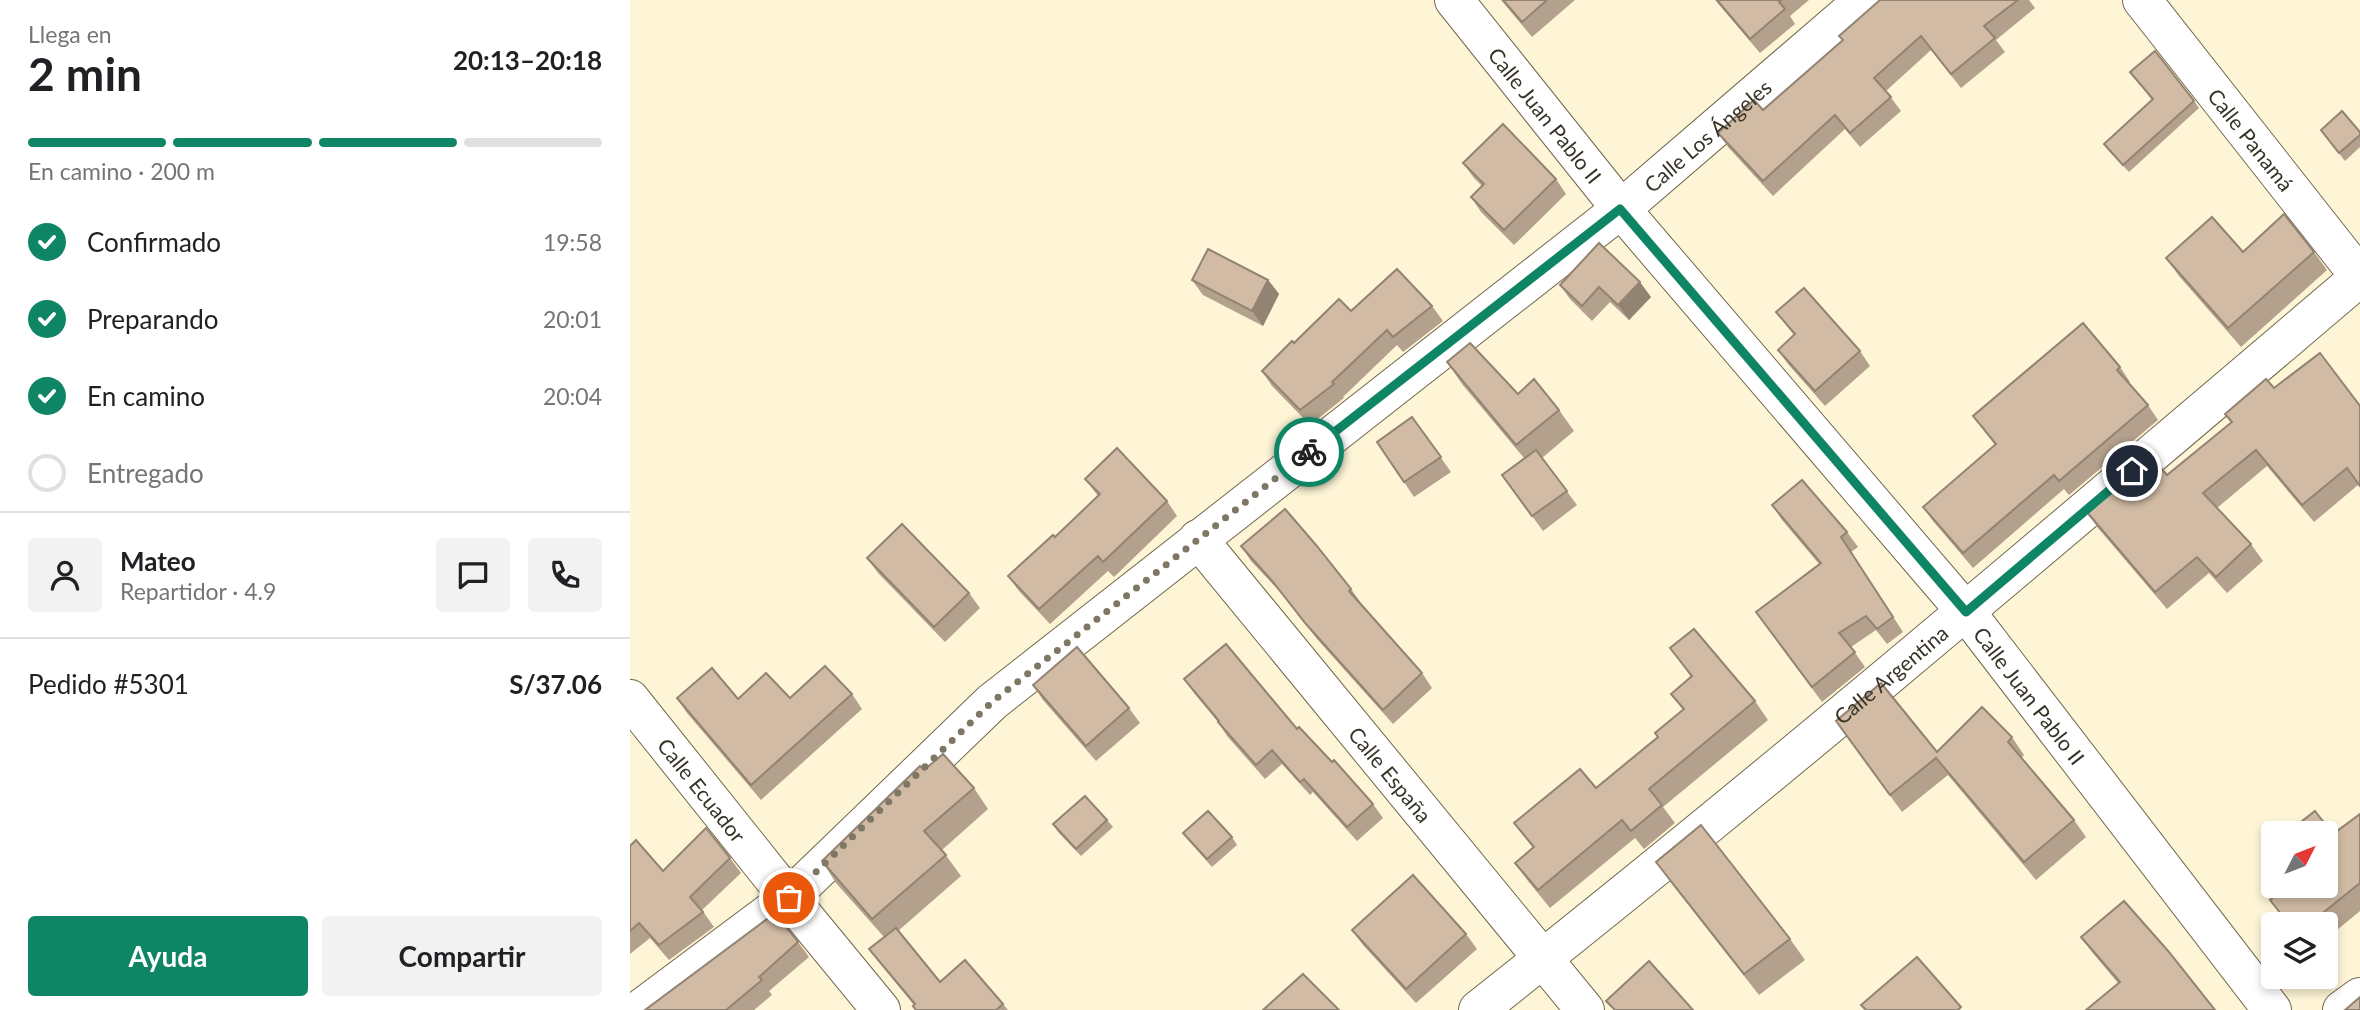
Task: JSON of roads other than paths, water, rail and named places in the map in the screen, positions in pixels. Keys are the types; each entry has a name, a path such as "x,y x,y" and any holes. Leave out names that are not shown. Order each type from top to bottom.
{"street":[{"name":"Calle Juan Pablo II","path":"1454,0 1620,209 1966,612 2272,1010"},
{"name":"Calle Los Ángeles","path":"639,1010 789,898 992,702 1620,209 1864,0"},
{"name":"Calle Panamá","path":"2142,0 2360,277"},
{"name":"Calle Argentina","path":"1478,1010 1749,793 2360,277"},
{"name":"Calle España","path":"1198,538 1585,1010"},
{"name":"Calle Ecuador","path":"630,699 881,1010"},
{"path":"2342,1010 2360,997"}]}
